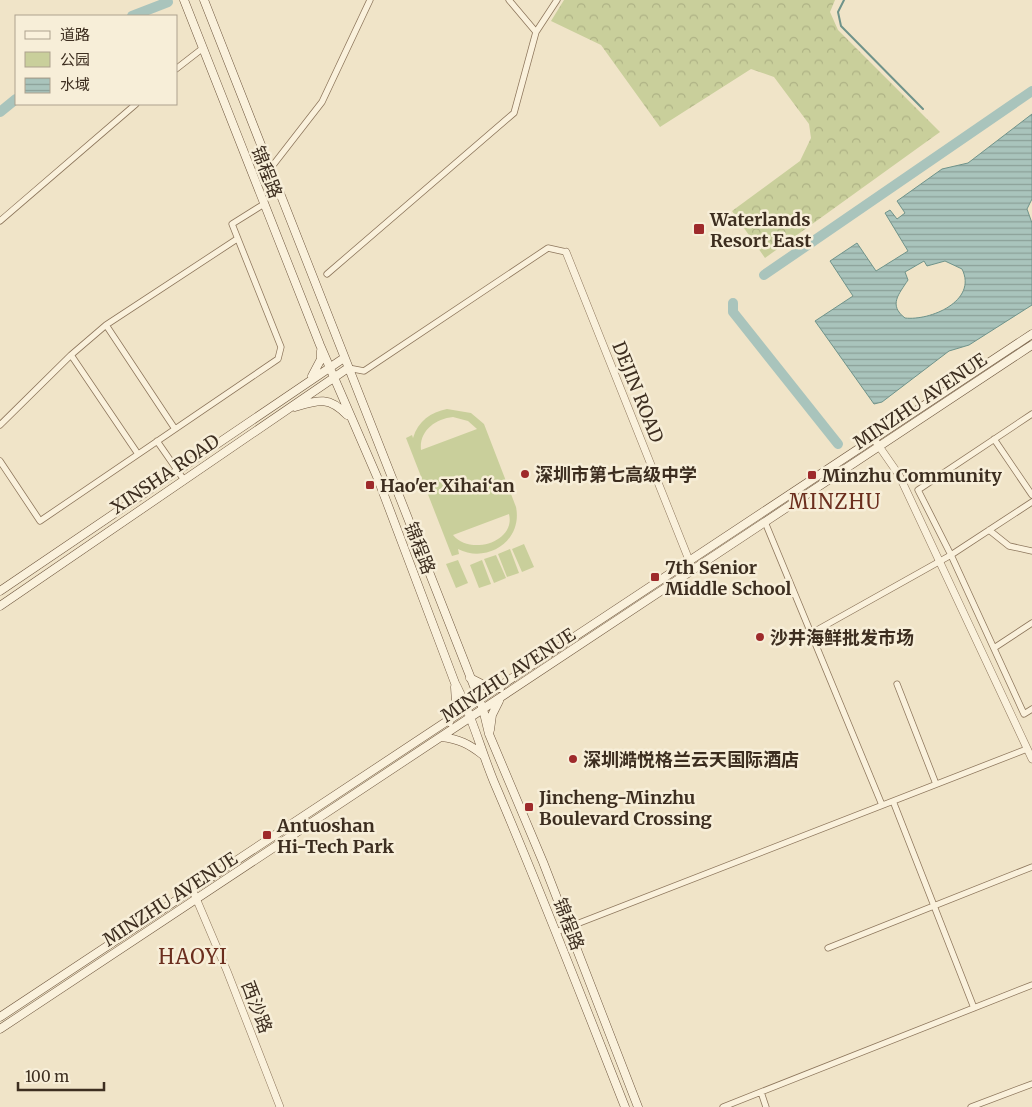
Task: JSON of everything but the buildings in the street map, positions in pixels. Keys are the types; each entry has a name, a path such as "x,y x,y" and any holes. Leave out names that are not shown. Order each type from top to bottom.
{"main road":[{"name":"锦程路","path":"184,0 320,346 378,479 455,683 470,713 483,754 625,1107"},
{"name":"锦程路","path":"204,0 481,705 489,734 638,1107"},
{"name":"MINZHU AVENUE","path":"0,1029 441,737 500,688 1032,334"},
{"path":"304,385 317,370 321,359 320,346"},
{"name":"MINZHU AVENUE","path":"481,705 500,698 1032,346"},
{"name":"XINSHA ROAD","path":"0,591 344,358"},
{"name":"XINSHA ROAD","path":"0,606 348,368"},
{"path":"286,410 315,400 330,402 339,406 351,418"},
{"path":"470,678 490,688 500,688"},
{"path":"448,722 456,703 455,683"},
{"path":"489,734 492,715 500,698"},
{"name":"MINZHU AVENUE","path":"0,1017 448,722 470,713"},
{"path":"441,737 457,739 468,743 483,754"}],"street":[{"path":"270,169 322,102 370,0"},
{"path":"509,0 536,32"},
{"path":"326,274 514,113 536,32 557,0"},
{"path":"178,67 203,48"},
{"path":"0,221 135,105"},
{"path":"0,461 40,521 278,359 281,348 232,224 264,204"},
{"path":"0,425 106,325 238,239"},
{"path":"348,368 364,371 548,248 566,252"},
{"name":"DEJIN ROAD","path":"566,252 693,570"},
{"path":"106,325 175,429"},
{"path":"71,356 138,454"},
{"path":"1032,414 918,490 951,555 1024,714 1032,709"},
{"path":"874,439 898,475 1032,759"},
{"path":"994,439 1032,495"},
{"path":"158,441 184,480"},
{"path":"810,634 951,555 1032,502"},
{"path":"765,522 882,805"},
{"path":"989,530 1009,546 1032,551"},
{"path":"994,648 1032,623"},
{"path":"896,684 936,784"},
{"path":"556,932 1027,749"},
{"path":"893,801 974,1008"},
{"path":"828,948 1032,866"},
{"name":"西沙路","path":"193,891 280,1107"},
{"path":"723,1107 1032,985"},
{"path":"971,1107 1032,1084"},
{"path":"761,1092 766,1107"}],"green space":[{"path":"564,0 835,0 830,12 838,30 940,132 765,258 732,211 800,161 811,138 809,124 774,77 751,69 660,127 601,45 551,21"},
{"path":"447,409 471,413 484,424 516,507 517,519 514,530 501,546 491,551 480,554 458,549 459,554 452,556 406,438 412,435 413,438 418,427 426,418","holes":["453,417 468,421 477,429 421,450 423,437 429,427 440,420","509,514 509,524 506,532 490,543 470,545 453,535"]},
{"path":"524,544 534,567 522,572 512,549"},
{"path":"510,549 519,573 507,577 498,554"},
{"path":"496,555 506,578 494,583 484,559"},
{"path":"458,560 468,583 456,588 446,564"},
{"path":"482,560 491,584 479,588 470,565"}],"water":[{"path":"1032,114 1032,199 1027,209 1032,223 1032,305 969,345 949,351 882,402 874,404 815,321 853,296 830,261 857,243 876,271 908,251 885,213 890,210 897,219 905,213 897,201 942,169 968,163","holes":["924,261 927,266 945,261 962,269 965,280 963,291 958,299 949,307 927,316 905,318 897,309 896,304 908,280 905,272"]}],"waterway":[{"path":"844,0 838,12 841,26 923,109"},
{"path":"135,15 168,2"},
{"path":"764,275 1032,91"},
{"path":"0,112 15,100"},
{"path":"733,303 733,312 838,444"}],"place":[{"name":"Waterlands Resort East","path":"699,229"},
{"name":"深圳市第七高级中学","path":"525,474"},
{"name":"Minzhu Community","path":"812,475"},
{"name":"Hao'er Xihai‘an","path":"370,485"},
{"name":"7th Senior Middle School","path":"655,577"},
{"name":"沙井海鲜批发市场","path":"760,637"},
{"name":"深圳澔悦格兰云天国际酒店","path":"573,759"},
{"name":"Jincheng-Minzhu Boulevard Crossing","path":"529,807"},
{"name":"Antuoshan Hi-Tech Park","path":"267,835"}],"district":[{"name":"MINZHU","path":"835,501"},
{"name":"HAOYI","path":"193,956"}]}
